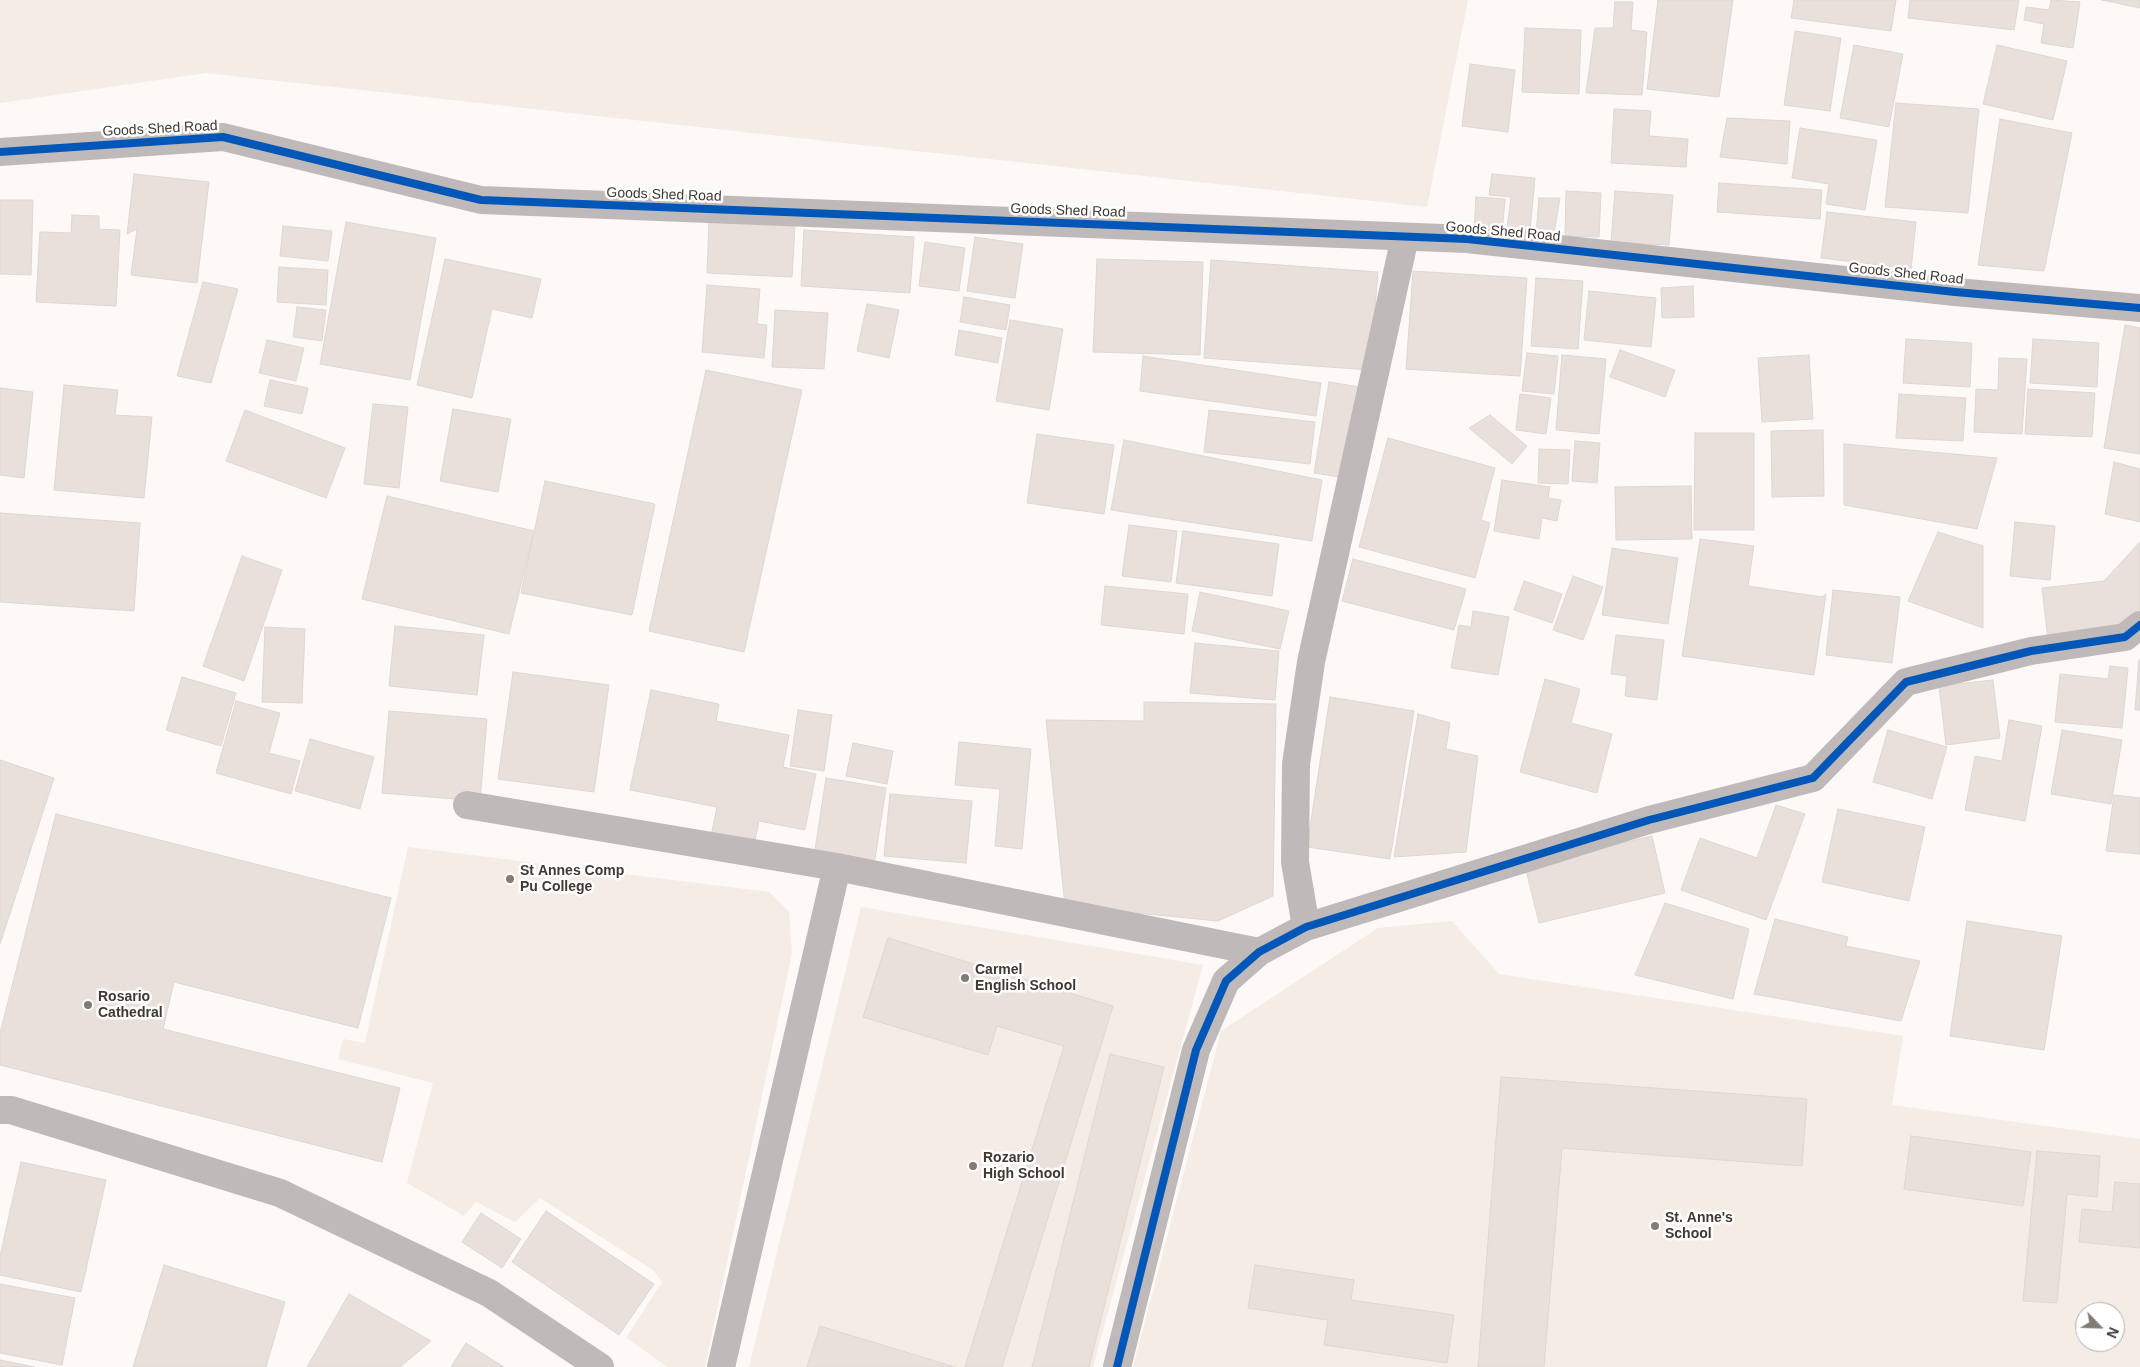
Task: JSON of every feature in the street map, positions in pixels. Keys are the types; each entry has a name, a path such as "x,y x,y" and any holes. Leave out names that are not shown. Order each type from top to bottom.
{"street":[{"name":"Goods Shed Road","path":"0,152 223,137 481,200 1467,240 1955,292 2140,308"},
{"path":"1306,926 1295,862 1296,764 1311,662 1406,237"},
{"path":"1117,1367 1196,1050 1226,981 1259,952 1306,926 1649,820 1813,778 1906,682 2031,651 2125,637 2140,626"},
{"path":"466,805 838,867 1259,952"},
{"path":"721,1367 838,867"},
{"path":"0,1110 11,1110 280,1193 489,1294 600,1367"}],"shaded area":[{"path":"0,0 1468,0 1427,207 206,73 0,103"},
{"path":"408,847 769,892 789,912 792,953 705,1367 668,1367 626,1338 662,1282 653,1270 540,1198 515,1222 476,1202 464,1216 407,1183 433,1083 338,1059 343,1039 365,1043"},
{"name":"Rozario High School","path":"861,907 1203,965 1093,1367 749,1367"},
{"name":"St. Anne's School","path":"1452,921 1499,974 1903,1036 1892,1105 2140,1139 2140,1367 1133,1367 1221,1031 1378,928"}],"building":[{"path":"1658,0 1733,0 1719,97 1647,89"},
{"path":"1794,0 1896,0 1891,31 1791,18"},
{"path":"1910,0 2019,0 2014,30 1908,18"},
{"path":"2051,0 2080,2 2073,48 2041,43 2044,24 2024,20 2026,7 2049,10"},
{"path":"2102,0 2140,0 2140,8"},
{"path":"1615,2 1633,2 1631,30 1647,32 1642,95 1586,93 1595,28 1613,28"},
{"path":"1525,28 1581,30 1579,94 1522,92"},
{"path":"1795,31 1841,38 1830,111 1784,105"},
{"path":"1854,45 1903,54 1889,127 1840,118"},
{"path":"1997,45 2067,61 2053,120 1983,104"},
{"path":"1470,64 1515,70 1508,132 1462,126"},
{"path":"1896,103 1979,109 1968,213 1885,207"},
{"path":"1614,109 1651,111 1649,136 1688,139 1686,167 1611,163"},
{"path":"1727,118 1790,121 1787,164 1720,157"},
{"path":"2000,119 2072,133 2044,271 1978,265"},
{"path":"1800,128 1877,140 1865,210 1826,204 1829,184 1792,178"},
{"path":"134,174 209,182 197,283 131,275 137,229 127,234"},
{"path":"1492,174 1535,178 1530,231 1507,228 1511,197 1489,195"},
{"path":"1719,183 1822,190 1820,219 1717,212"},
{"path":"1566,191 1601,193 1599,237 1565,236"},
{"path":"1615,191 1673,195 1669,245 1611,242"},
{"path":"1476,197 1505,199 1502,234 1474,232"},
{"path":"1539,198 1560,198 1554,234 1536,234"},
{"path":"0,200 33,200 31,275 0,274"},
{"path":"1827,212 1916,222 1911,269 1821,258"},
{"path":"72,215 99,216 99,229 120,230 116,306 36,302 40,232 71,233"},
{"path":"346,222 436,238 410,380 320,364"},
{"path":"709,222 795,226 792,277 707,273"},
{"path":"283,226 332,231 328,261 280,256"},
{"path":"804,230 914,237 910,293 801,286"},
{"path":"975,237 1023,244 1015,298 967,291"},
{"path":"925,242 965,248 959,291 919,286"},
{"path":"445,259 541,279 532,318 492,309 472,398 417,385"},
{"path":"1097,259 1203,262 1200,355 1093,352"},
{"path":"1211,260 1378,272 1370,370 1204,358"},
{"path":"279,267 328,270 326,305 277,302"},
{"path":"1413,271 1527,278 1520,376 1406,369"},
{"path":"1536,278 1583,281 1578,349 1531,346"},
{"path":"203,282 238,289 211,383 177,376"},
{"path":"707,285 760,289 757,324 767,325 764,358 702,352"},
{"path":"1693,286 1694,317 1662,318 1661,288"},
{"path":"1589,291 1656,298 1651,347 1584,340"},
{"path":"964,297 1010,305 1006,330 960,322"},
{"path":"867,304 899,310 889,358 857,351"},
{"path":"297,307 326,310 322,341 293,337"},
{"path":"775,310 828,313 824,369 772,367"},
{"path":"1010,320 1063,329 1049,410 996,401"},
{"path":"2125,325 2140,328 2140,454 2104,448"},
{"path":"959,330 1002,338 998,363 955,355"},
{"path":"1906,339 1972,343 1970,387 1903,383"},
{"path":"2033,339 2099,343 2097,387 2030,383"},
{"path":"267,340 304,348 296,381 259,373"},
{"path":"1620,350 1675,370 1665,397 1610,377"},
{"path":"1527,353 1558,356 1554,394 1522,391"},
{"path":"1562,355 1606,359 1599,434 1556,430"},
{"path":"1809,355 1813,419 1762,422 1758,358"},
{"path":"1143,356 1321,383 1316,416 1140,391"},
{"path":"1999,358 2027,359 2022,434 1974,432 1976,389 1998,390"},
{"path":"706,370 802,390 744,652 649,631"},
{"path":"270,380 308,388 302,414 264,406"},
{"path":"1329,382 1360,387 1346,478 1314,473"},
{"path":"64,385 118,390 115,415 152,417 144,498 54,490"},
{"path":"0,388 33,392 24,478 0,475"},
{"path":"2028,389 2095,393 2092,437 2025,434"},
{"path":"1520,394 1551,398 1546,434 1516,430"},
{"path":"1899,394 1966,398 1963,441 1896,438"},
{"path":"373,404 408,407 399,488 364,484"},
{"path":"453,409 511,419 498,492 440,481"},
{"path":"245,410 345,448 326,498 226,461"},
{"path":"1209,410 1315,422 1310,464 1204,452"},
{"path":"1490,415 1527,446 1512,464 1469,428"},
{"path":"1823,430 1824,496 1772,497 1771,431"},
{"path":"1695,433 1754,433 1754,530 1694,530"},
{"path":"1037,434 1114,445 1104,514 1027,503"},
{"path":"1388,438 1495,468 1481,520 1490,523 1475,578 1359,547"},
{"path":"1124,440 1322,480 1312,541 1111,510"},
{"path":"1575,441 1600,443 1597,483 1572,481"},
{"path":"1844,444 1997,458 1977,529 1844,505"},
{"path":"1539,449 1570,450 1568,484 1538,483"},
{"path":"2114,462 2140,469 2140,522 2105,514"},
{"path":"1502,480 1550,487 1548,498 1561,500 1557,521 1542,518 1539,539 1494,531"},
{"path":"545,481 655,504 632,615 521,593"},
{"path":"1691,486 1692,539 1616,540 1615,487"},
{"path":"387,496 534,531 509,634 362,599"},
{"path":"0,513 140,523 134,611 0,602"},
{"path":"2015,522 2055,526 2050,580 2010,576"},
{"path":"1129,525 1177,531 1171,582 1122,576"},
{"path":"1183,531 1279,544 1272,596 1176,583"},
{"path":"1938,532 1983,546 1983,628 1908,601"},
{"path":"1700,539 1754,546 1748,586 1822,597 1826,594 1814,675 1682,656"},
{"path":"2140,542 2140,621 2048,640 2042,588 2104,581"},
{"path":"1612,548 1678,558 1668,624 1602,615"},
{"path":"242,556 282,570 244,681 203,666"},
{"path":"1353,559 1466,589 1454,630 1342,601"},
{"path":"1573,576 1603,587 1583,640 1553,630"},
{"path":"1524,581 1562,594 1552,623 1514,610"},
{"path":"1105,586 1188,594 1184,634 1101,625"},
{"path":"1833,590 1900,597 1892,663 1826,655"},
{"path":"1200,592 1289,611 1280,649 1192,631"},
{"path":"1473,611 1509,617 1498,675 1451,668 1459,625 1471,627"},
{"path":"395,626 484,635 477,695 389,686"},
{"path":"265,627 305,629 302,703 262,702"},
{"path":"1616,635 1664,640 1657,700 1625,696 1627,676 1611,674"},
{"path":"1195,643 1279,651 1275,700 1190,693"},
{"path":"2139,660 2140,710 2135,710"},
{"path":"2110,666 2128,668 2122,728 2055,722 2060,674 2108,679"},
{"path":"513,672 609,685 594,792 498,779"},
{"path":"182,677 236,693 221,746 166,730"},
{"path":"1545,679 1580,689 1571,723 1612,734 1597,793 1520,772"},
{"path":"1993,680 2000,738 1946,745 1939,686"},
{"path":"651,690 719,704 716,721 789,735 783,767 816,774 805,830 759,821 754,845 711,836 717,807 630,790"},
{"path":"1330,697 1414,711 1390,859 1307,847"},
{"path":"236,701 280,713 269,753 300,761 291,794 216,773"},
{"path":"1144,702 1276,704 1273,896 1218,921 1065,906 1046,720 1144,721"},
{"path":"798,710 832,715 824,771 790,766"},
{"path":"389,711 487,719 480,801 382,793"},
{"path":"1418,714 1450,723 1446,749 1478,756 1466,852 1394,857"},
{"path":"2009,720 2042,726 2025,821 1965,810 1975,756 2002,761"},
{"path":"1888,730 1947,747 1932,799 1873,782"},
{"path":"2062,730 2122,740 2111,804 2051,794"},
{"path":"310,739 374,757 360,809 295,791"},
{"path":"959,742 1031,749 1022,849 995,846 1000,789 955,785"},
{"path":"853,743 893,751 887,784 846,776"},
{"path":"0,760 54,778 0,944"},
{"path":"826,778 886,788 874,865 814,856"},
{"path":"890,794 972,801 966,863 884,856"},
{"path":"2114,795 2140,798 2140,854 2106,851"},
{"path":"1776,805 1805,814 1766,920 1681,890 1700,838 1757,858"},
{"path":"1838,809 1925,827 1909,901 1822,882"},
{"name":"Rosario Cathedral","path":"56,814 391,898 358,1028 174,982 163,1029 400,1088 382,1162 0,1065 0,1033"},
{"path":"1652,836 1665,893 1539,923 1525,866"},
{"path":"1665,903 1749,929 1733,999 1635,975"},
{"path":"1775,919 1848,937 1846,946 1920,961 1901,1021 1754,994"},
{"path":"1967,921 2062,936 2044,1050 1950,1036"},
{"path":"888,938 1113,1006 1002,1367 965,1367 1064,1046 997,1026 988,1055 863,1017"},
{"path":"1110,1054 1164,1067 1089,1367 1032,1367"},
{"path":"1501,1077 1807,1099 1802,1166 1562,1148 1544,1367 1478,1367"},
{"path":"1911,1136 2031,1152 2023,1206 1904,1189"},
{"path":"2037,1151 2100,1156 2097,1197 2067,1194 2057,1303 2023,1301"},
{"path":"21,1162 106,1180 81,1292 0,1275 0,1256"},
{"path":"2115,1182 2140,1184 2140,1248 2079,1242 2082,1209 2112,1212"},
{"path":"546,1211 654,1284 619,1335 512,1262"},
{"path":"481,1213 521,1239 502,1268 462,1242"},
{"path":"164,1265 285,1302 266,1367 133,1367"},
{"path":"1255,1265 1354,1280 1351,1300 1454,1315 1447,1363 1324,1345 1328,1320 1248,1308"},
{"path":"0,1284 75,1298 62,1365 0,1353"},
{"path":"349,1294 431,1341 400,1367 307,1367"},
{"path":"820,1326 955,1367 807,1367"},
{"path":"466,1343 504,1367 451,1367"},
{"path":"0,1360 35,1367 0,1367"}],"cycle path":[{"path":"0,152 223,137 481,200 1467,239 1955,292 2140,308"},
{"path":"1117,1367 1196,1050 1226,981 1259,952 1306,927 1649,820 1813,778 1906,682 2031,651 2125,637 2140,625"}],"place":[{"name":"St Annes Comp Pu College","path":"510,879"},
{"name":"Carmel English School","path":"965,978"},
{"name":"Rosario Cathedral","path":"88,1005"},
{"name":"Rozario High School","path":"973,1166"},
{"name":"St. Anne's School","path":"1655,1226"}]}
